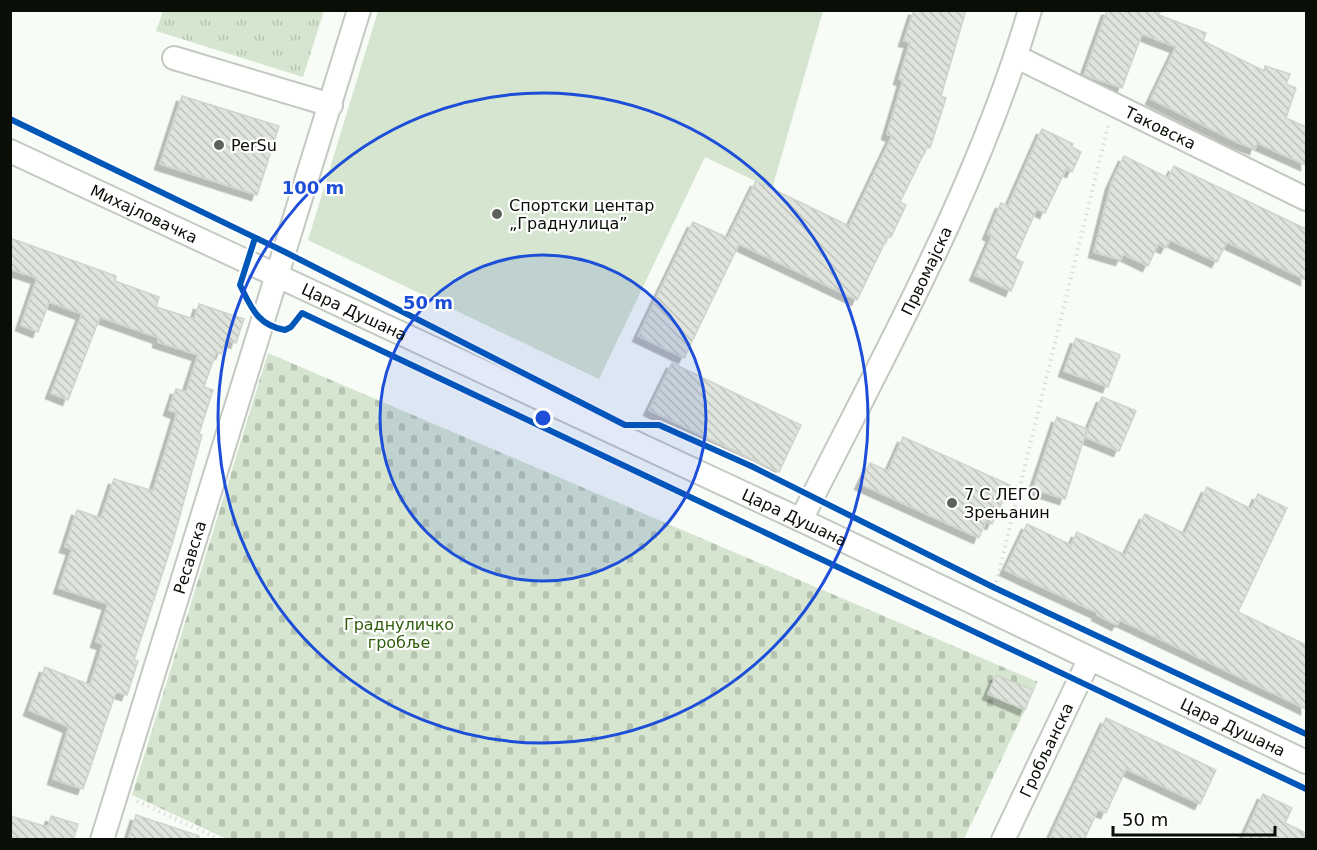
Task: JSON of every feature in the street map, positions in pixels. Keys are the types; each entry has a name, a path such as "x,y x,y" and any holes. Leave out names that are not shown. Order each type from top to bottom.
{"street":[{"name":"Ресавска","path":"102,840 359,10"},
{"name":"Првомајска","path":"801,520 925,273 998,112 1030,10"},
{"name":"Таковска","path":"1017,57 1306,199"},
{"path":"174,58 330,105"},
{"name":"Михајловачка","path":"10,151 278,277"},
{"name":"Цара Душана","path":"278,277 801,520 1306,762"},
{"name":"Гробљанска","path":"1003,840 1089,660"}],"path":[{"path":"995,588 1114,104"},
{"path":"985,583 1006,593"},
{"path":"117,792 221,840"}],"green space":[{"path":"163,10 324,11 303,77 156,31"},
{"name":"Спортски центар „Граднулица”","path":"378,11 823,11 772,189 705,157 599,379 308,240"},
{"name":"Граднуличко гробље","path":"268,353 1038,682 964,839 229,840 132,795"}],"building":[{"path":"914,10 966,10 941,96 946,98 930,148 927,147 900,202 906,205 857,300 739,244 684,358 638,336 693,222 728,238 756,181 849,226 892,136 887,134 903,80 899,79 910,42 904,41"},
{"path":"1107,10 1161,10 1159,15 1206,33 1203,41 1264,71 1265,66 1290,74 1286,84 1296,88 1286,118 1306,127 1306,165 1257,143 1255,149 1239,143 1151,99 1176,47 1142,34 1122,88 1084,75"},
{"name":"PerSu","path":"182,96 279,126 257,195 160,164"},
{"path":"1042,129 1073,144 1072,147 1081,152 1072,172 1066,169 1045,213 1037,209 1015,258 1023,262 1011,291 975,275 992,236 988,234 1001,203 1008,206"},
{"path":"1124,156 1168,178 1174,166 1306,229 1306,280 1227,242 1217,262 1170,240 1166,248 1158,244 1148,266 1123,254 1121,260 1094,252 1111,184"},
{"path":"10,238 116,276 115,281 159,297 156,307 194,319 199,304 244,319 236,343 226,339 221,354 216,352 204,387 213,390 199,434 202,435 173,541 134,660 138,661 127,695 116,692 83,789 53,779 69,727 29,710 45,667 90,685 103,644 96,642 108,604 59,588 72,549 65,547 77,510 101,518 114,479 153,491 177,413 169,410 176,389 186,392 198,355 158,342 159,338 100,317 68,400 51,393 82,314 49,302 38,332 21,325 37,278 10,269"},
{"path":"1076,338 1120,355 1108,387 1064,371"},
{"path":"672,363 801,425 779,472 649,410"},
{"path":"1102,397 1136,411 1119,451 1085,437"},
{"path":"1057,417 1087,429 1065,499 1033,489"},
{"name":"7 С ЛЕГО Зрењанин","path":"903,437 1010,485 992,524 986,521 979,538 860,484 870,463 888,471"},
{"path":"1207,487 1251,509 1258,494 1287,508 1238,612 1306,645 1306,709 1120,620 1117,625 1097,615 1098,613 1005,570 1027,524 1071,545 1077,532 1125,555 1145,514 1185,534"},
{"path":"996,675 1033,690 1025,710 988,694"},
{"path":"1106,718 1216,770 1200,804 1126,769 1106,813 1098,810 1084,840 1049,840"},
{"path":"1263,794 1292,808 1285,823 1306,833 1306,840 1242,840"},
{"path":"136,815 199,836 198,840 128,840"},
{"path":"10,816 48,827 51,816 78,824 73,840 23,840 10,836"}],"cycle path":[{"path":"10,119 285,252 625,425 659,425 751,466 995,588 1306,734"},
{"path":"255,238 240,285 256,314 275,328 285,330 291,327 302,313 1306,789"}],"place":[{"name":"PerSu","path":"219,145"},
{"name":"Спортски центар „Граднулица”","path":"497,214"},
{"name":"7 С ЛЕГО Зрењанин","path":"952,503"}]}
